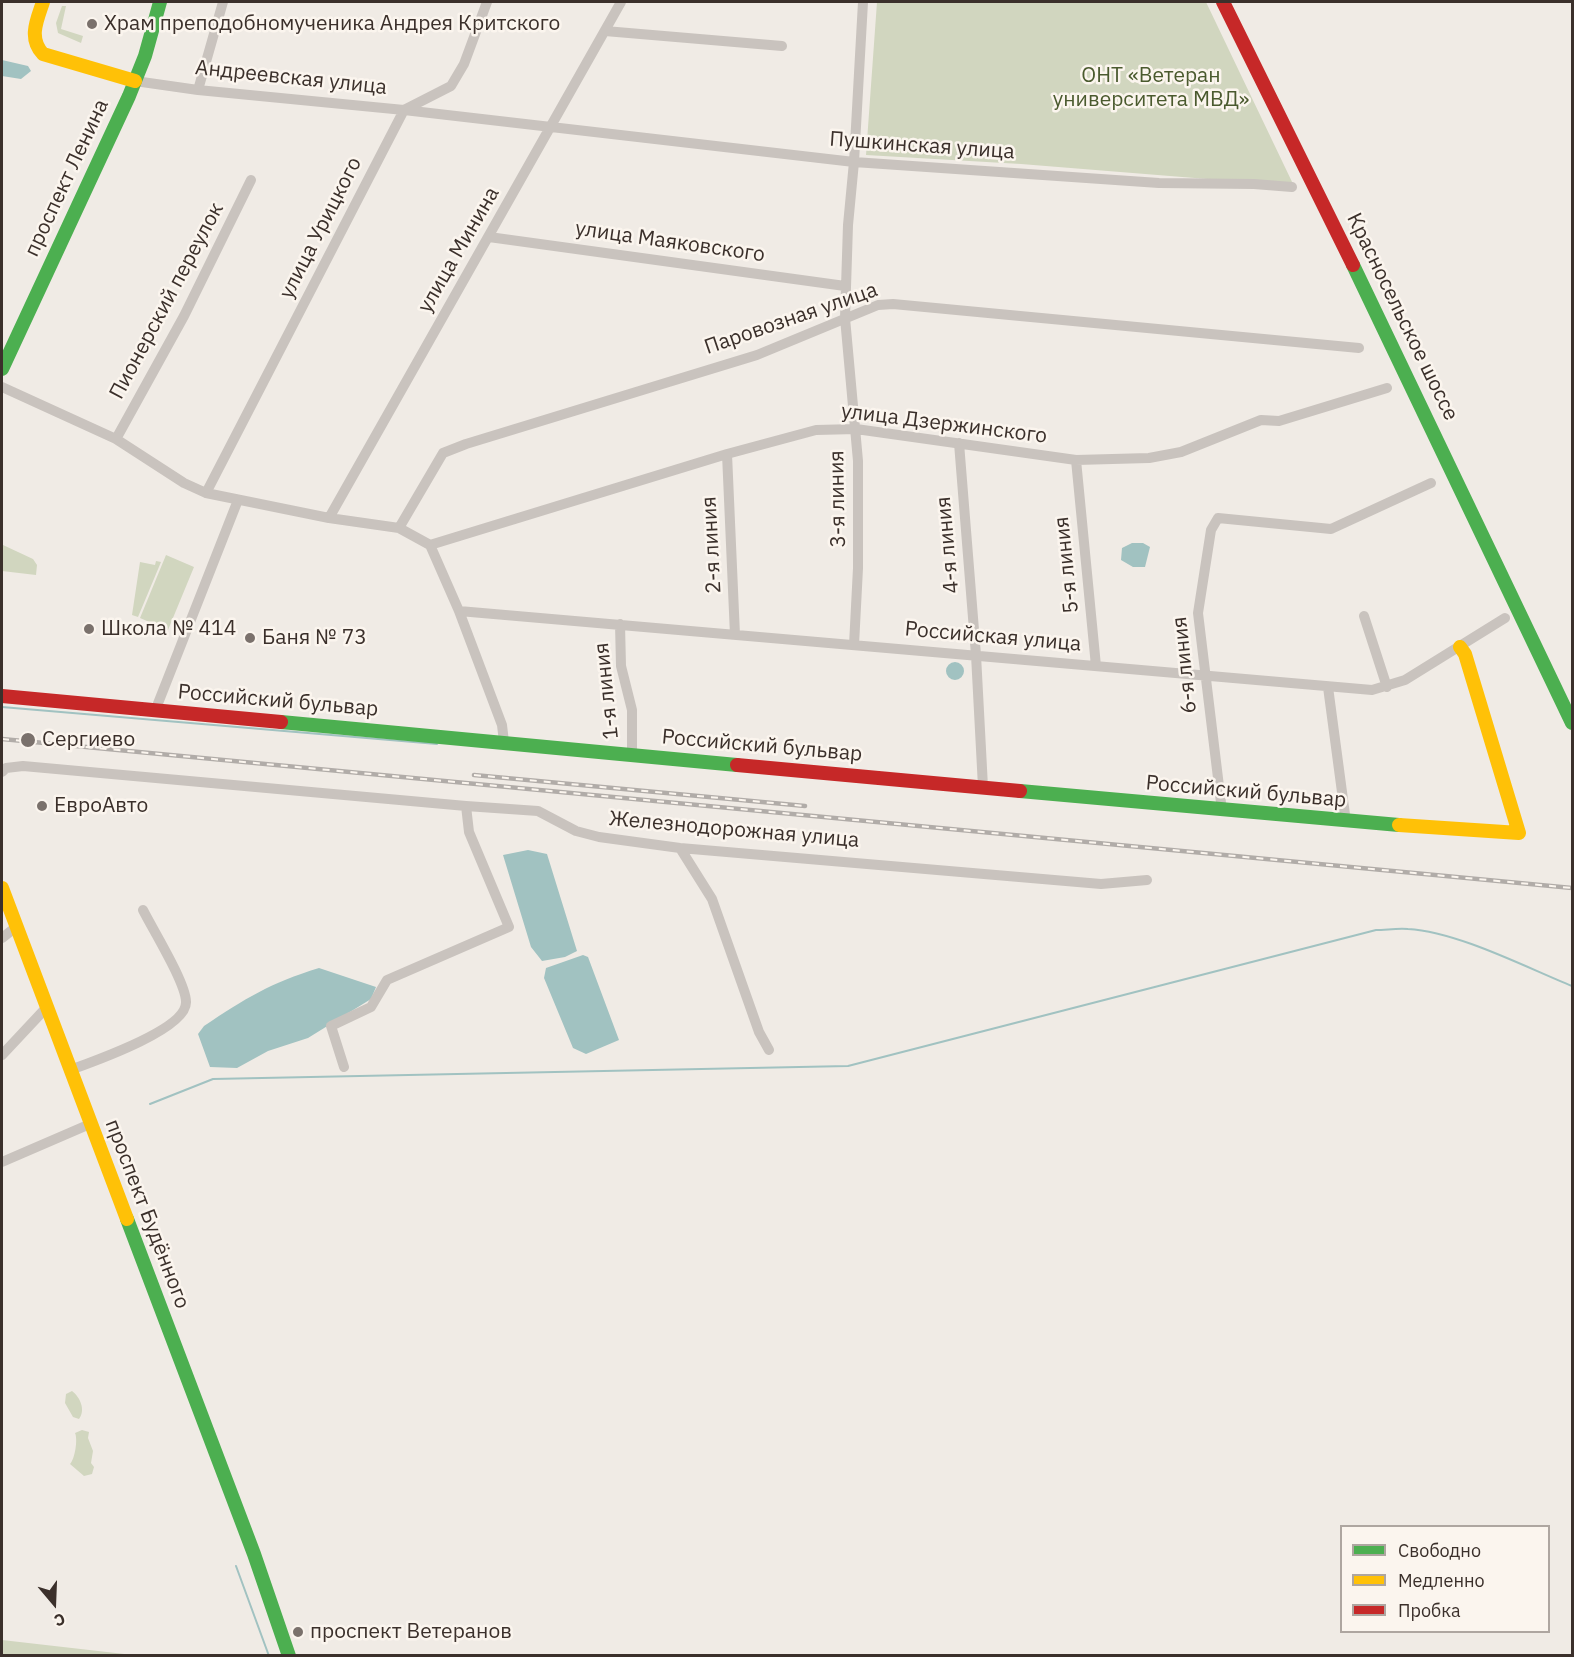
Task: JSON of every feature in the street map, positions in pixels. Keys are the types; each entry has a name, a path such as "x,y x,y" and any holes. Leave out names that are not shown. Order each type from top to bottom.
{"street":[{"name":"Андреевская улица","path":"43,2 34,31 34,46 43,54 135,81 198,90 404,110 550,128"},
{"name":"проспект Ленина","path":"2,369 135,81 145,56 160,2"},
{"path":"198,90 223,2"},
{"path":"404,110 451,86 464,64 487,2"},
{"name":"улица Минина","path":"329,518 621,2"},
{"name":"3-я линия","path":"854,645 858,568 856,429 845,318 845,286 863,2"},
{"name":"Красносельское шоссе","path":"1223,2 1409,378 1572,723"},
{"path":"604,31 783,46"},
{"name":"улица Урицкого","path":"206,493 404,110"},
{"name":"Пушкинская улица","path":"550,128 854,162 1159,183 1254,184 1292,187"},
{"name":"Пионерский переулок","path":"116,439 184,316 251,180"},
{"name":"улица Маяковского","path":"489,237 845,286"},
{"name":"Паровозная улица","path":"399,528 443,453 767,351 878,304 1359,348"},
{"path":"2,387 116,439 174,477 206,493 329,518 399,528 430,545 459,611 502,725 504,742"},
{"name":"улица Дзержинского","path":"430,545 727,454 816,430 856,429 1076,460 1149,458 1181,452 1262,420 1279,421 1387,388"},
{"name":"4-я линия","path":"959,443 976,655 983,787"},
{"name":"2-я линия","path":"727,454 735,635"},
{"name":"5-я линия","path":"1076,460 1096,666"},
{"name":"6-я линия","path":"1222,811 1198,613 1211,530 1218,518 1332,529 1431,483"},
{"path":"155,711 238,500"},
{"name":"Российская улица","path":"459,611 1372,690 1405,680 1504,618"},
{"path":"1364,616 1387,687"},
{"name":"1-я линия","path":"620,624 621,666 632,710 632,755"},
{"name":"Российский бульвар","path":"2,696 1222,811 1346,822 1519,833 1482,706 1465,654 1460,647"},
{"path":"1328,687 1346,822"},
{"name":"Железнодорожная улица","path":"2,772 6,768 23,766 538,811 576,831 599,837 680,848 886,863 1101,884 1147,880"},
{"path":"344,1067 331,1026 370,1007 387,980 509,927 469,832 466,806"},
{"path":"680,848 712,899 759,1032 769,1050"},
{"name":"проспект Будённого","path":"2,888 254,1554 267,1598 289,1656"},
{"path":"70,1070 134,1047 179,1016 186,1008 186,999 181,986 143,910"},
{"path":"2,938 16,927"},
{"path":"2,1055 46,1008"},
{"path":"2,1162 90,1124"},
{"name":"проспект Будённого","path":"254,1554 269,1584 296,1656"}],"green space":[{"name":"ОНТ «Ветеран университета МВД»","path":"877,2 1206,2 1294,186 1021,164 866,155"},
{"path":"62,6 66,6 61,29 83,36 81,43 58,33 56,23"},
{"path":"3,545 33,559 37,565 36,575 2,571"},
{"path":"166,555 194,567 168,630 140,618"},
{"path":"156,561 161,562 138,617 132,615 140,562 155,565"},
{"path":"72,1391 81,1404 82,1412 79,1419 73,1417 65,1403 66,1394"},
{"path":"82,1430 89,1432 88,1438 93,1451 91,1463 94,1467 92,1474 84,1476 70,1464 76,1449 75,1433"},
{"path":"2,1640 133,1655 2,1655"}],"water":[{"path":"2,60 28,66 31,71 21,79 2,76"},
{"path":"1132,543 1143,543 1150,547 1145,567 1133,567 1121,560 1122,548"},
{"path":"955,662 961,665 964,671 961,677 955,680 949,677 946,671 949,665"},
{"path":"528,850 547,854 577,951 565,957 542,961 531,947 503,855"},
{"path":"583,955 588,957 619,1040 586,1054 573,1048 544,978 546,968"},
{"path":"319,968 376,987 371,999 308,1038 268,1051 237,1068 210,1067 198,1034 204,1026 259,992 286,979"}],"waterway":[{"path":"2,707 437,744"},
{"path":"150,1104 213,1079 848,1066 1376,930 1408,929 1448,936 1572,986"},
{"path":"236,1566 269,1656"}],"railway":[{"path":"2,739 1572,888"},
{"path":"474,775 805,806"}],"traffic: fast":[{"path":"2,369 129,96 145,56 160,2"},
{"path":"1353,265 1572,723"},
{"path":"281,722 737,765"},
{"path":"1020,791 1399,825"},
{"path":"127,1219 254,1554 289,1656"}],"traffic: slow":[{"path":"43,2 35,29 36,42 43,54 135,81"},
{"path":"1399,825 1519,833 1465,654 1460,647"},
{"path":"2,888 127,1219"}],"traffic: jam":[{"path":"1223,2 1353,265"},
{"path":"2,696 281,722"},
{"path":"737,765 1020,791"}],"place":[{"name":"Храм преподобномученика Андрея Критского","path":"92,24"},
{"name":"Школа № 414","path":"89,629"},
{"name":"Баня № 73","path":"250,638"},
{"name":"Сергиево","path":"28,740"},
{"name":"ЕвроАвто","path":"42,806"},
{"name":"проспект Ветеранов","path":"298,1632"}]}
